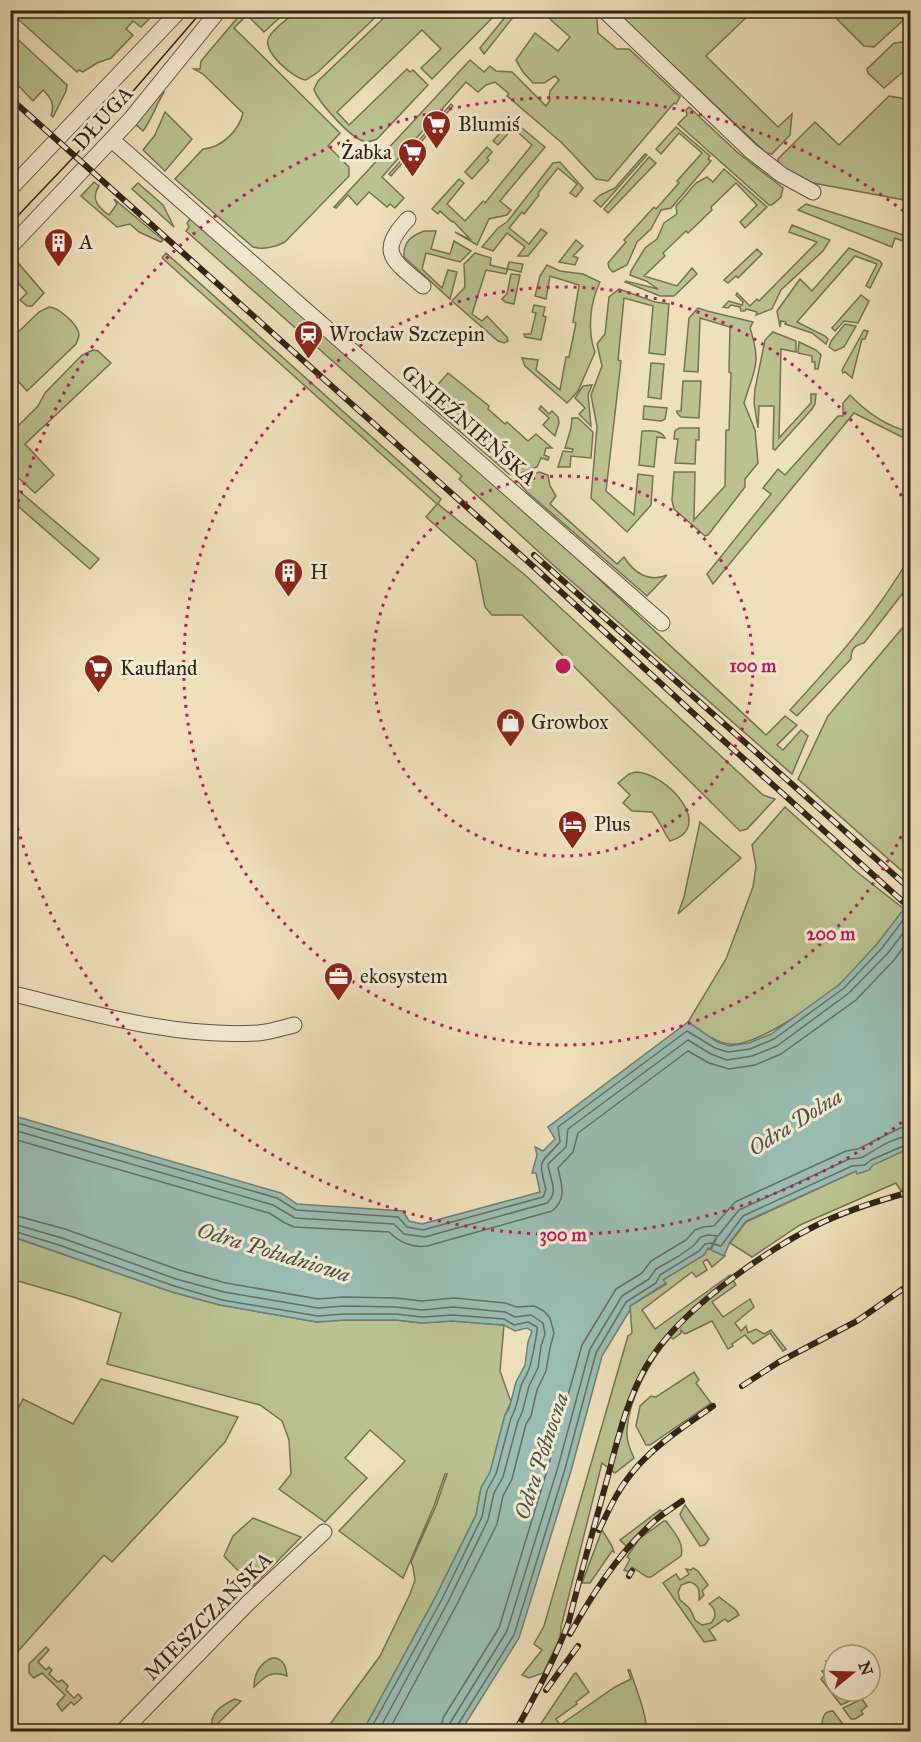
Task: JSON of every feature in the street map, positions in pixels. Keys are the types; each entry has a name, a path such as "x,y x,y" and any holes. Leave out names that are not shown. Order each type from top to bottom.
{"street":[{"name":"DŁUGA","path":"10,189 180,10"},
{"name":"DŁUGA","path":"10,247 130,120 219,10"},
{"path":"604,10 751,151 783,175 813,192"},
{"name":"GNIEŹNIEŃSKA","path":"112,140 662,623"},
{"path":"408,219 393,241 391,254 398,265 423,286"},
{"path":"10,993 161,1029 260,1033 294,1025"},
{"name":"MIESZCZAŃSKA","path":"122,1731 248,1603 324,1532"}],"green space":[{"path":"11,10 157,11 141,27 133,21 126,29 133,35 111,58 83,72 79,70 77,72 11,13"},
{"path":"244,10 287,11 264,32 247,15 234,28 340,133 328,146 349,167 349,176 285,242 265,248 253,247 175,179 203,149 223,142 241,120 243,113 203,74 194,69 200,69 201,61"},
{"path":"910,10 910,14 874,47 864,46 829,11"},
{"path":"297,11 382,11 318,72 306,80 287,70 274,56 268,43 269,37 275,30"},
{"path":"391,11 499,11 432,79 421,68 441,49 422,30 337,112 349,125 407,69 410,72 413,70 428,85 377,139 365,142 335,118 321,102 314,89 318,81"},
{"path":"510,11 518,11 484,54 480,48"},
{"path":"552,11 589,11 597,19 598,33 617,49 629,49 680,97 608,181 596,179 562,143 507,96 509,94 495,82 486,85 478,92 466,82 382,177 404,198 395,208 390,204 387,207 369,192 357,205 348,195 336,208 334,207 470,60 484,72 490,66 496,71 512,72 546,106 550,100 550,91 559,80 555,76 544,83 533,83 516,60 535,33 558,51 570,37 551,20 549,17"},
{"path":"615,11 753,11 706,56 778,127 792,114 790,135 772,154 766,153"},
{"path":"10,32 67,85 53,117 51,115 52,101 43,90 33,101 11,78"},
{"path":"903,42 910,46 910,66 884,88 868,73 867,69 894,43"},
{"path":"163,91 149,122 143,131 135,124"},
{"path":"889,96 901,98 910,103 910,201 813,183 803,180 779,165 778,159 815,122 839,145"},
{"path":"451,104 453,106 391,176 389,174"},
{"path":"689,107 737,152 783,188 781,197 769,205 678,124 687,115 686,110"},
{"path":"165,112 192,139 165,171 143,150 155,135"},
{"path":"508,124 517,124 545,147 500,201 511,210 507,215 489,219 477,245 455,232 471,240 453,221 440,211 438,214 432,209 459,179 464,183 447,204 465,221 483,201 485,203 532,145 513,128 498,145 493,141"},
{"path":"676,127 710,156 708,159 711,161 671,208 661,210 651,229 637,242 627,265 613,272 608,263 626,242 624,240 654,207 656,209 702,153 679,133 661,154 656,149"},
{"path":"487,147 492,152 487,158 489,160 472,179 465,172"},
{"path":"645,154 647,155 601,207 594,201 600,195 615,188"},
{"path":"649,157 656,163 608,213 604,209"},
{"path":"560,162 583,188 576,197 570,193 577,184 558,168 524,214 522,212 509,228 529,244 541,229 547,233 528,256 518,256 525,247 507,233 493,251 482,247 498,228 507,222 553,163"},
{"path":"724,169 767,207 745,228 740,222 757,205 736,183 711,207 712,210 663,253 665,256 644,276 677,286 692,268 697,274 674,296 660,296 625,282 658,289 630,275 631,271 645,248 657,239 664,223 677,214 676,206 696,183 707,177 713,182"},
{"path":"94,182 99,186 95,195 97,203 105,212 109,215 117,204 114,199 163,240 161,242 139,232 130,224 117,227 81,196"},
{"path":"138,183 163,205 174,227 132,189"},
{"path":"806,204 910,237 910,244 895,238 892,247 798,210"},
{"path":"191,218 568,550 766,735 785,716 797,725 777,745 783,750 801,730 808,736 792,774 562,573 459,479 462,476 186,231 189,227 187,223"},
{"path":"792,225 830,240 823,251 781,290 772,309 756,315 757,312 746,309 741,311 740,307 731,305 728,308 723,307 729,301 742,305 743,302 736,295 737,293 750,306 757,299 759,301 817,242 789,232"},
{"path":"424,231 436,231 431,249 450,254 454,241 471,251 460,262 426,253 422,269 442,288 448,270 457,272 450,299 404,257 405,247 409,240"},
{"path":"576,240 583,246 573,256 578,258 575,265 559,262"},
{"path":"849,248 880,261 882,264 870,288 866,286 877,264 855,256 797,322 825,336 828,339 826,344 812,333 785,324 786,322 781,321 780,327 777,311 800,279 812,291"},
{"path":"757,249 762,254 738,278 736,276 728,283 724,280"},
{"path":"166,253 441,499 438,504 525,575 763,795 775,799 747,829 740,831 522,615 492,615 485,607 476,561 426,517 437,504 162,258"},
{"path":"475,253 491,258 490,265 507,269 509,262 523,264 521,272 508,269 506,274 486,270 472,314 482,321 487,316 507,337 508,341 504,343 498,341 452,301 465,287 464,264"},
{"path":"19,264 44,293 32,306 27,306 20,300 27,293 11,275"},
{"path":"547,265 560,271 583,274 600,282 594,298 591,317 591,335 595,352 578,391 567,403 525,366 522,358 538,360 536,370 560,390 566,357 569,357 576,323 573,322 579,285 550,276 546,299 535,296 540,276"},
{"path":"511,274 520,275 514,304 502,299 507,294"},
{"path":"619,289 655,302 669,304 665,355 649,353 653,306 624,298 618,360 621,361 606,491 634,515 638,474 653,476 651,505 627,532 591,498 597,426 591,395 602,366 597,344 605,334 609,297"},
{"path":"861,295 869,301 858,323 844,321 835,331 832,328"},
{"path":"534,305 545,307 543,316 546,317 541,340 525,337 524,334 531,334 536,313 532,312"},
{"path":"49,307 62,313 76,326 79,335 76,344 27,391 17,380 11,386 11,339 39,312"},
{"path":"698,308 753,322 750,328 756,351 755,367 744,403 755,430 758,463 745,479 745,487 705,536 674,509 672,500 674,472 695,472 694,520 725,486 726,430 729,430 731,373 729,372 730,327 700,318 698,372 684,371 689,318"},
{"path":"845,324 856,326 844,347 835,351 829,347 831,341"},
{"path":"864,330 868,331 865,339 862,339 852,378 842,370"},
{"path":"773,332 796,341 796,352 781,349 779,438 811,403 811,394 816,394 812,409 775,450 773,449 774,406 759,406 758,428 754,403 765,340"},
{"path":"799,342 821,355 818,369 815,369 812,356 798,353"},
{"path":"93,350 98,351 111,363 25,444 54,475 35,493 11,471 11,433 82,355"},
{"path":"651,363 664,364 661,399 648,397"},
{"path":"448,373 489,406 488,409 505,424 507,422 528,441 536,434 552,448 546,448 544,455 549,457 548,460 541,458 537,467 516,475 509,474 426,402 426,398"},
{"path":"683,381 701,381 699,418 681,417 677,413 681,411"},
{"path":"592,385 588,395 591,426 579,414 585,408 575,398 583,386"},
{"path":"850,395 877,418 910,432 910,441 854,413 713,584 707,574 771,494 763,488 778,469 785,475 838,416 843,416 843,403"},
{"path":"541,406 549,414 552,411 558,417 559,423 555,436 543,425 549,418 539,409"},
{"path":"644,406 667,408 665,419 661,421 643,419"},
{"path":"572,418 578,418 593,432 591,458 571,456 570,467 558,467 563,451 572,452 573,449 565,448"},
{"path":"679,428 699,428 695,464 675,463 678,439 674,439 675,431"},
{"path":"642,431 658,432 665,438 657,437 654,467 639,465"},
{"path":"539,472 548,475 550,486 556,496 550,504 617,564 624,557 632,568 642,575 654,578 667,575 647,596 527,492 517,480"},
{"path":"11,484 99,559 90,569 11,500"},
{"path":"910,556 910,584 864,643 854,648 851,659 797,716 790,710 870,617"},
{"path":"910,619 910,878 798,779 828,716"},
{"path":"636,772 661,781 682,802 688,813 689,824 683,834 670,841 652,812 632,811 623,803 630,795 618,783 629,774"},
{"path":"785,807 857,872 904,909 858,966 819,1001 755,1039 740,1043 723,1043 688,1022 726,959 753,887 756,866 752,845"},
{"path":"700,822 741,858 678,914 684,897"},
{"path":"910,1148 910,1189 906,1191 905,1188 901,1191 896,1183 800,1225 752,1257 730,1243 746,1222"},
{"path":"10,1236 172,1292 220,1305 317,1322 396,1320 504,1325 500,1371 511,1402 505,1415 490,1473 481,1488 476,1515 436,1596 363,1731 325,1731 380,1656 410,1594 415,1580 411,1562 436,1506 447,1474 445,1474 403,1578 339,1531 405,1461 370,1430 345,1458 367,1478 325,1522 279,1489 291,1474 289,1440 282,1421 260,1405 107,1364 121,1313 11,1279"},
{"path":"708,1248 725,1256 712,1267 707,1259 703,1262 707,1270 696,1277 692,1272 642,1310 655,1329 730,1275 736,1285 712,1302 723,1317 750,1299 754,1307 735,1323 741,1331 746,1326 748,1333 756,1329 764,1334 771,1330 786,1349 783,1351 770,1333 753,1344 745,1335 728,1349 712,1321 685,1334 681,1330 681,1333 673,1339 671,1337 663,1346 648,1368 632,1406 627,1434 634,1458 615,1473 602,1463 560,1638 543,1673 529,1678 522,1675 542,1650 534,1644 544,1626 628,1336 632,1333 630,1306 666,1284 662,1280 704,1255"},
{"path":"694,1372 699,1380 696,1383 711,1403 650,1445 646,1445 636,1426 640,1406 651,1396 656,1397"},
{"path":"101,1379 238,1417 225,1442 112,1562 104,1555 11,1659 11,1422 23,1399 73,1424"},
{"path":"685,1505 709,1539 705,1545 700,1546 681,1517 680,1514"},
{"path":"660,1510 662,1511 626,1546 620,1540"},
{"path":"253,1518 301,1537 253,1586 224,1556 233,1536"},
{"path":"664,1521 680,1542 681,1556 651,1577 647,1577 632,1567 629,1572 624,1570 630,1559 627,1557 639,1539"},
{"path":"602,1530 614,1552 612,1551 590,1583 582,1583"},
{"path":"693,1568 708,1585 702,1591 704,1595 699,1600 698,1588 689,1582 681,1585 678,1593 680,1600 690,1609 695,1620 702,1625 711,1623 715,1613 709,1604 719,1597 739,1615 728,1622 725,1619 709,1630 716,1640 704,1642 663,1583 676,1574 680,1580 689,1574 686,1569"},
{"path":"46,1647 49,1650 38,1662 46,1670 49,1667 52,1670 49,1674 58,1682 62,1680 68,1686 66,1690 74,1698 78,1694 82,1698 74,1705 71,1702 62,1711 57,1704 65,1695 42,1673 34,1678 29,1673 29,1664"},
{"path":"272,1658 279,1659 283,1663 287,1676 269,1675 254,1687 258,1670"},
{"path":"628,1670 630,1670 641,1701 646,1731 536,1731 574,1674 576,1673 589,1692 556,1719 560,1725 615,1687 631,1679"},
{"path":"235,1699 241,1701 212,1729 212,1718 215,1714 221,1707"},
{"path":"854,1703 865,1703 867,1706 861,1711 863,1714 855,1719 851,1719 843,1708"},
{"path":"833,1711 848,1731 830,1731 822,1723 825,1714"}],"water":[{"path":"910,901 910,1148 873,1165 869,1170 857,1174 856,1171 746,1221 730,1242 724,1256 711,1250 716,1237 704,1255 663,1280 666,1283 630,1306 630,1310 602,1356 571,1471 519,1638 461,1731 363,1731 436,1596 476,1515 481,1488 490,1472 505,1415 509,1409 516,1382 525,1365 532,1331 527,1328 515,1331 504,1325 452,1321 317,1322 220,1305 172,1292 11,1236 11,1115 281,1193 297,1204 403,1211 409,1221 422,1224 540,1192 536,1173 532,1173 537,1155 535,1147 543,1151 555,1139 548,1127 688,1022 717,1042 729,1046 749,1043 771,1034 840,984 877,944"}],"tram line":[{"path":"10,224 103,126 203,10"}],"railway":[{"path":"10,98 535,568 910,908"},
{"path":"534,555 910,889"},
{"path":"515,1732 551,1664 569,1621 624,1419 640,1378 661,1345 698,1306 768,1253 825,1221 910,1192"},
{"path":"742,1386 779,1362 857,1321 910,1284"},
{"path":"599,1530 613,1501 640,1464 669,1437 713,1406"},
{"path":"570,1634 596,1591 626,1550 653,1522 682,1501"},
{"path":"629,1576 632,1571"},
{"path":"546,1690 578,1646"}],"place":[{"name":"Blumiś","path":"437,150"},
{"name":"Żabka","path":"413,178"},
{"name":"A","path":"58,268"},
{"name":"Wrocław Szczepin","path":"308,360"},
{"name":"H","path":"289,598"},
{"name":"Kaufland","path":"99,694"},
{"name":"Growbox","path":"510,748"},
{"name":"Plus","path":"573,850"},
{"name":"ekosystem","path":"339,1002"}],"water label":[{"name":"Odra Dolna","path":"795,1122"},
{"name":"Odra Południowa","path":"274,1252"},
{"name":"Odra Północna","path":"541,1456"}]}
